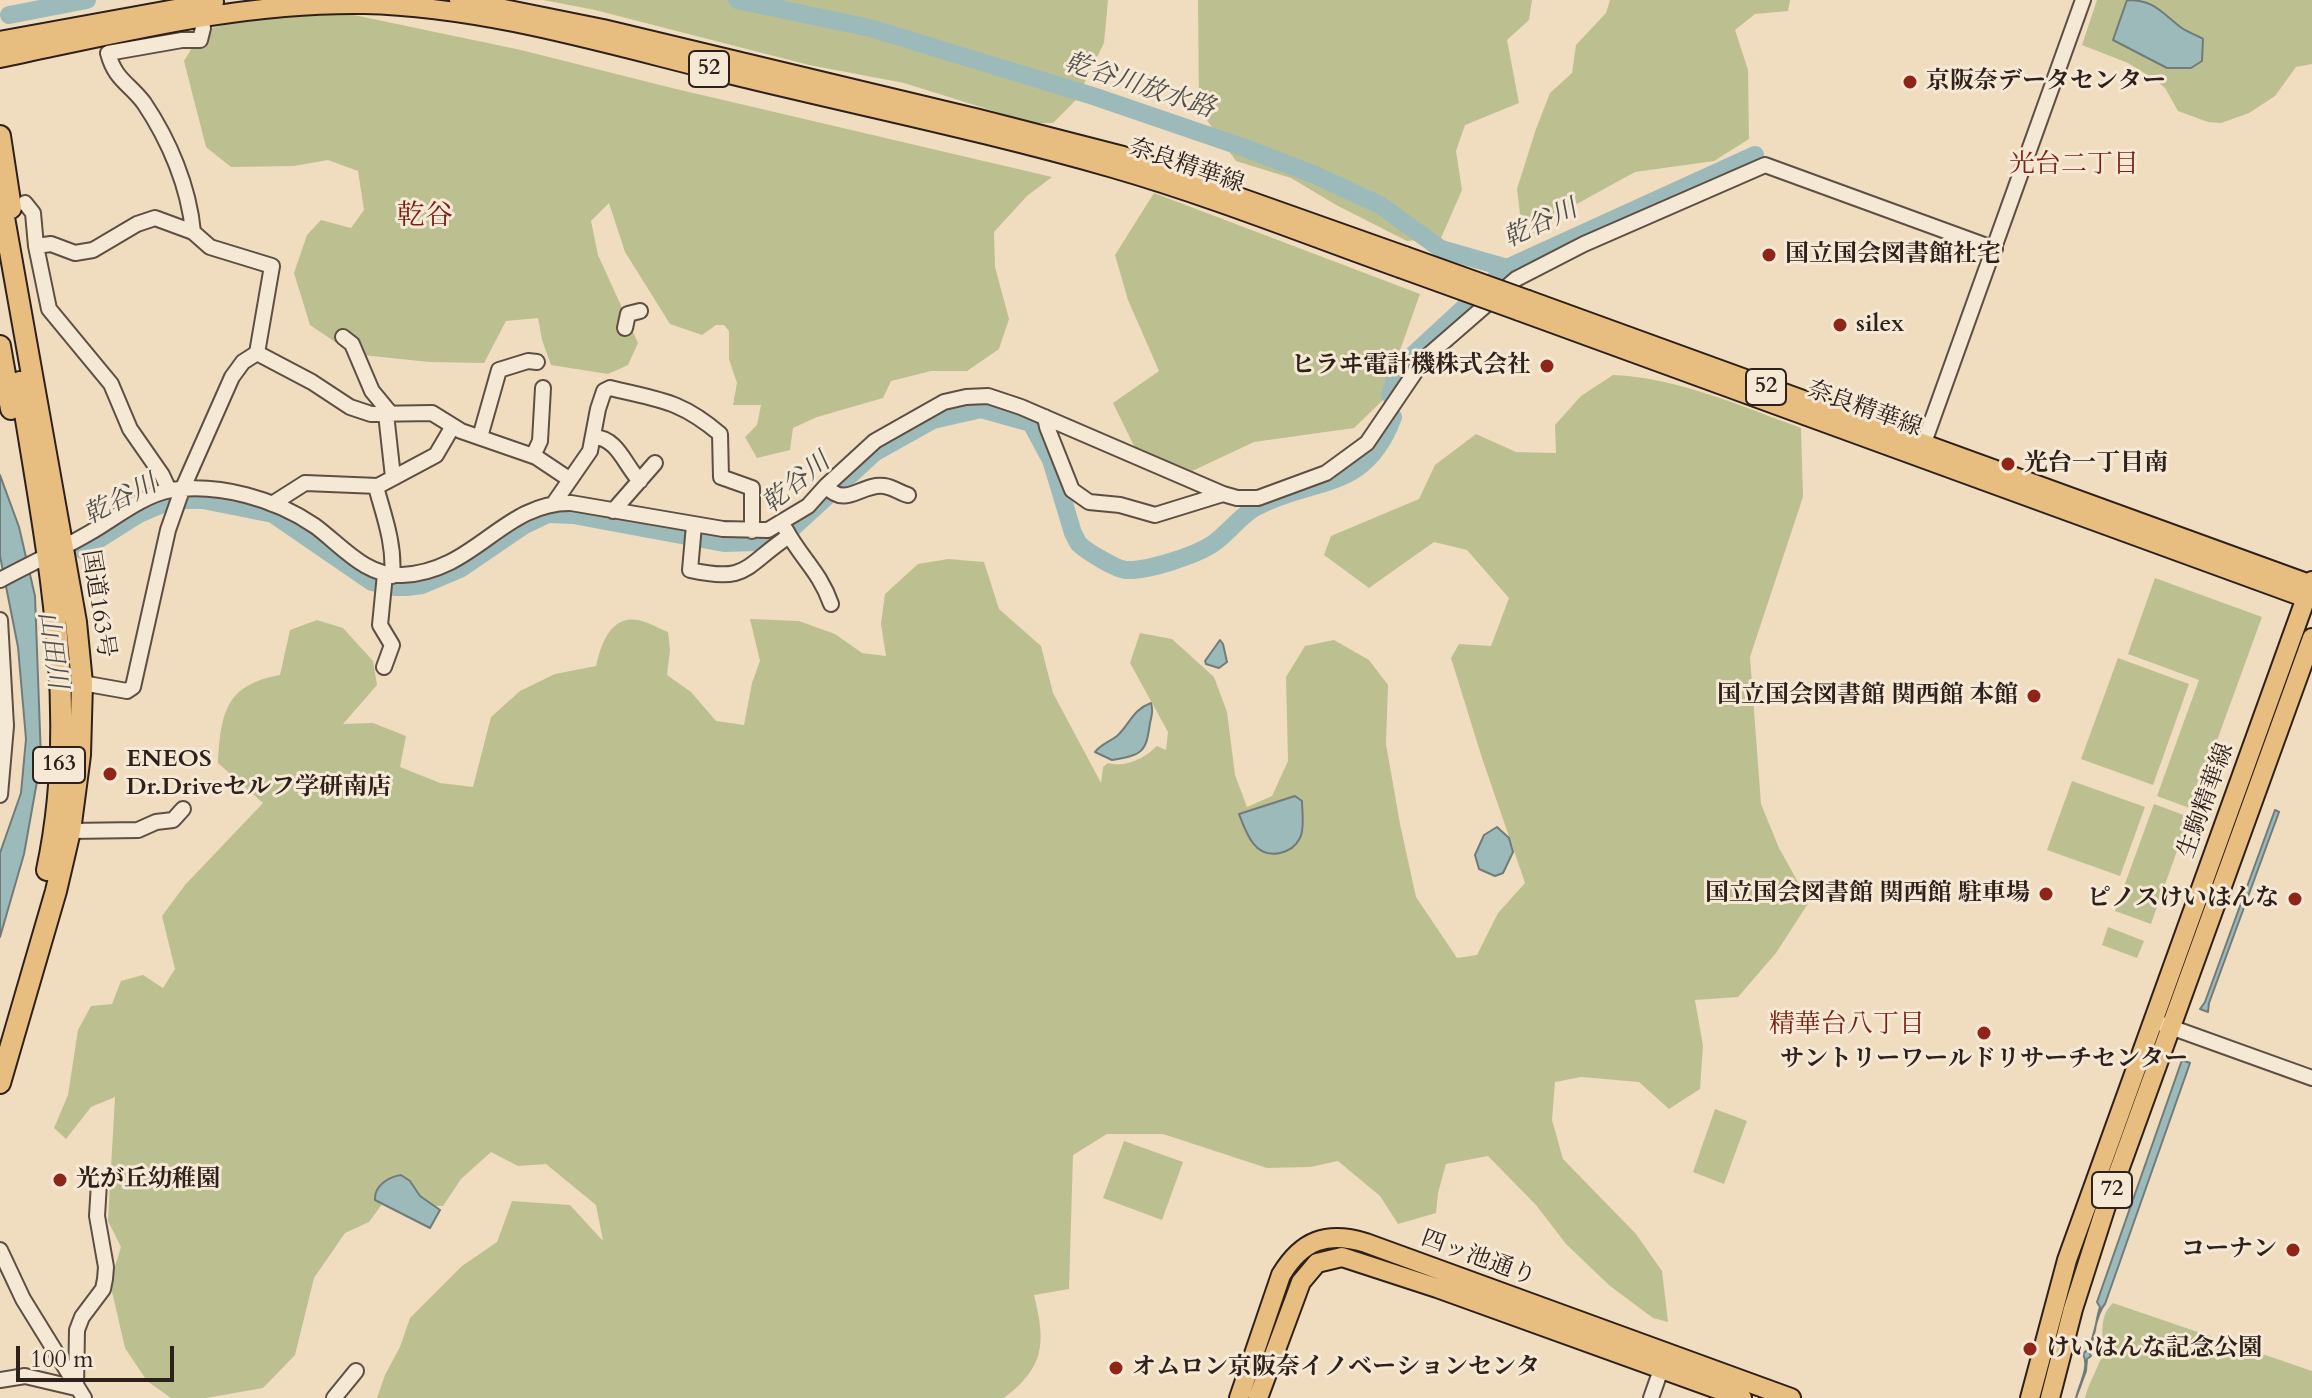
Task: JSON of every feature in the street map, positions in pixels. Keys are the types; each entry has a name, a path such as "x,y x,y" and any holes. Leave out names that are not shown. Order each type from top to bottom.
{"highway":[{"name":"163","path":"0,136 19,253 15,277"},
{"name":"国道163号","path":"0,195 15,277 54,592 61,699 59,780 52,845 17,1019"},
{"name":"国道163号","path":"0,262 40,509 49,555 76,622 82,683 80,755 70,831 56,891 0,1083"},
{"path":"1,358 16,437 40,509"}],"main road":[{"name":"奈良精華線","path":"0,58 223,0"},
{"name":"奈良精華線","path":"459,0 603,29 1123,156 1402,262 2311,590"},
{"name":"奈良精華線","path":"0,41 199,7 363,4 437,10 524,26 1115,168 1402,262"},
{"name":"生駒精華線","path":"2030,1398 2041,1347 2067,1260 2311,590"},
{"name":"生駒精華線","path":"2050,1398 2086,1267 2312,638"},
{"name":"四ッ池通り","path":"1239,1398 1281,1275 1303,1248 1333,1237 1366,1243 1664,1361 1742,1398"},
{"name":"四ッ池通り","path":"1258,1398 1301,1282 1317,1263 1342,1257 1664,1361 1791,1398"}],"street":[{"path":"1921,449 2083,0"},
{"path":"193,232 191,210 178,169 146,107 112,68 108,53 182,40 200,40 203,28 199,7"},
{"path":"693,531 690,570 719,577 741,573 808,506 829,490 875,441 944,402 966,397 988,396 1045,417 1223,494 1258,498 1326,473 1367,443 1424,359 1516,279 1557,257 1765,165 1995,249"},
{"path":"25,203 33,213 36,246 49,309 111,384 130,429 176,490"},
{"path":"36,246 51,244 75,253 93,250 137,224 155,218 193,232 210,247 272,266 257,353 243,362 232,377 176,490 133,687 127,691 82,683"},
{"path":"625,328 628,314 640,311"},
{"path":"343,337 352,344 372,391 388,414 393,477"},
{"path":"257,353 312,382 350,407 371,414 432,413 453,426 533,456 569,479"},
{"path":"480,437 499,370 528,361 537,362"},
{"path":"533,456 540,441 543,388"},
{"path":"554,503 590,451 598,409 607,389 653,397 687,408 721,436 721,477 752,488 752,531"},
{"path":"1045,417 1072,490 1089,502 1120,505 1155,515 1223,494"},
{"path":"272,504 305,483 332,482 376,487 436,455 453,426"},
{"path":"594,437 612,442 640,481"},
{"path":"613,511 655,463"},
{"path":"829,490 845,497 880,486 908,495"},
{"path":"376,487 393,561 386,580 380,625 392,645 384,667"},
{"path":"0,580 136,504 176,490 231,492 298,514 386,580 419,575 458,560 514,519 534,508 554,503 613,511 693,531 785,529"},
{"path":"785,529 818,573 831,604"},
{"path":"0,620 6,726 0,795"},
{"path":"70,831 138,830 156,822 173,820 183,809"},
{"path":"2152,1021 2312,1078"},
{"path":"80,1393 77,1330 82,1317 103,1289 106,1267 97,1216 99,1183"},
{"path":"0,1250 23,1299 80,1393"},
{"path":"1651,1398 1664,1361"},
{"path":"334,1398 356,1371"},
{"path":"0,1380 25,1376 80,1393"}],"green space":[{"path":"543,0 1108,0 1104,43 1076,100 1053,123 1032,123 904,83 809,65 595,10"},
{"path":"1198,0 1532,0 1529,20 1507,40 1519,103 1465,125 1456,151 1462,190 1441,238 1407,241 1291,178 1236,161 1199,109"},
{"path":"1610,0 1790,0 1788,11 1755,14 1735,30 1748,70 1749,139 1714,161 1635,172 1575,205 1537,234 1522,230 1517,189 1536,129 1550,93 1572,73 1576,45 1606,13"},
{"path":"2097,0 2312,0 2312,64 2296,67 2275,96 2249,113 2221,123 2208,122 2178,111 2165,88 2128,63 2082,45"},
{"path":"330,10 521,50 1052,177 1027,196 994,232 995,267 1009,319 999,349 967,371 931,371 891,381 883,398 817,417 793,428 790,450 757,458 745,437 757,425 761,405 733,405 737,383 729,359 729,331 724,325 716,325 702,335 670,324 625,252 609,203 591,221 598,255 638,343 628,365 608,374 551,365 538,318 506,321 484,363 429,362 353,354 310,325 294,273 307,235 321,220 351,228 364,210 358,171 328,160 294,166 231,167 206,147 184,61 203,30 282,12"},
{"path":"1154,193 1420,294 1382,401 1354,428 1254,442 1190,472 1135,448 1113,403 1159,371 1128,300 1115,255"},
{"path":"1613,375 1685,387 1801,428 1803,497 1750,657 1761,804 1779,848 1809,902 1776,953 1738,997 1695,1000 1703,1046 1700,1089 1669,1109 1639,1082 1581,1077 1555,1082 1552,1120 1563,1159 1636,1234 1662,1271 1668,1322 1653,1318 1610,1286 1566,1244 1536,1205 1488,1156 1446,1164 1436,1213 1398,1224 1380,1196 1338,1161 1310,1167 1267,1168 1163,1134 1107,1134 1073,1155 1069,1289 1034,1295 1040,1327 1039,1353 1028,1376 1004,1398 377,1398 410,1318 462,1266 497,1242 512,1201 570,1205 603,1241 596,1205 546,1164 518,1166 491,1152 461,1179 443,1206 421,1206 394,1188 369,1222 345,1233 314,1278 295,1355 263,1388 206,1398 171,1398 147,1381 125,1348 110,1283 121,1247 108,1221 115,1097 91,1107 66,1139 54,1128 68,1095 78,1030 91,1006 112,1004 121,981 143,975 163,988 175,969 162,916 185,885 263,803 218,763 221,730 224,716 237,694 248,686 280,675 290,630 317,620 343,628 373,661 377,685 343,724 373,723 406,736 400,767 440,783 473,787 491,717 520,691 555,674 596,666 608,633 620,622 638,620 668,632 670,650 667,675 691,692 716,721 744,725 752,683 760,661 750,619 799,621 835,634 862,653 886,656 881,624 885,594 918,564 948,559 984,562 999,609 1041,646 1053,693 1101,783 1103,767 1108,763 1135,761 1157,746 1166,750 1168,732 1130,663 1140,633 1172,639 1214,677 1227,712 1235,775 1247,807 1272,796 1288,761 1286,677 1305,646 1334,640 1369,660 1388,685 1386,744 1416,897 1457,958 1477,955 1498,913 1525,883 1451,658 1459,644 1491,646 1509,598 1467,550 1434,542 1369,588 1324,555 1331,536 1419,499 1435,465 1476,434 1516,452 1556,453 1555,425 1581,396"},
{"path":"2155,578 2262,617 2192,809 2157,796 2199,680 2128,654"},
{"path":"2118,658 2189,684 2153,785 2081,759"},
{"path":"2072,781 2145,807 2120,876 2047,850"},
{"path":"2154,804 2189,817 2151,924 2115,911"},
{"path":"2108,927 2144,941 2137,958 2102,945"},
{"path":"1715,1109 1747,1121 1724,1184 1693,1172"},
{"path":"1124,1141 1183,1162 1162,1220 1103,1198"},
{"path":"2113,1303 2312,1371 2312,1398 2085,1398 2101,1357 2105,1315"}],"water":[{"path":"2127,0 2150,4 2203,39 2202,61 2191,68 2167,68 2113,40"},
{"path":"0,475 19,527 35,596 41,759 24,854 0,937 0,853 21,793 26,739 18,647 0,556"},
{"path":"1220,640 1227,662 1219,668 1205,661"},
{"path":"1151,703 1149,732 1142,750 1112,760 1095,752 1117,736 1140,709"},
{"path":"1295,796 1302,801 1302,834 1286,851 1264,852 1248,836 1239,814"},
{"path":"2275,810 2279,812 2208,1012 2200,1009"},
{"path":"1497,827 1509,838 1513,852 1503,873 1495,876 1479,869 1475,855 1484,835"},
{"path":"2182,1060 2190,1063 2096,1324 2100,1307 2097,1302"},
{"path":"401,1175 410,1181 420,1196 440,1210 430,1228 375,1200 377,1190 383,1183"},
{"path":"2090,1345 2088,1350 2091,1356 2087,1359 2086,1371 2076,1398 2085,1370 2083,1354"}],"waterway":[{"name":"乾谷川放水路","path":"9,15 87,0"},
{"name":"乾谷川放水路","path":"737,0 870,28 1093,96 1245,148 1380,205 1441,249 1507,268"},
{"name":"乾谷川","path":"1390,395 1396,376 1415,353 1507,268 1755,155"},
{"name":"乾谷川","path":"82,550 139,514 172,500 203,500 273,514 372,582 395,587 422,585 460,569 523,526 548,514 573,515 724,543 757,542 788,532 874,453 933,420 981,409 1031,423 1051,460 1079,544 1116,567 1136,570 1196,552 1214,543 1256,507 1353,471 1368,459 1393,417"}],"place":[{"name":"京阪奈データセンター","path":"1910,82"},
{"name":"国立国会図書館社宅","path":"1769,255"},
{"name":"silex","path":"1840,325"},
{"name":"ヒラヰ電計機株式会社","path":"1547,366"},
{"name":"光台一丁目南","path":"2008,464"},
{"name":"国立国会図書館 関西館 本館","path":"2034,696"},
{"name":"ENEOS Dr.Driveセルフ学研南店","path":"110,774"},
{"name":"国立国会図書館 関西館 駐車場","path":"2046,894"},
{"name":"ピノスけいはんな","path":"2295,899"},
{"name":"サントリーワールドリサーチセンター","path":"1984,1033"},
{"name":"光が丘幼稚園","path":"60,1180"},
{"name":"コーナン","path":"2293,1250"},
{"name":"けいはんな記念公園","path":"2030,1349"},
{"name":"オムロン京阪奈イノベーションセンタ","path":"1116,1368"}],"district":[{"name":"光台二丁目","path":"2074,166"},
{"name":"乾谷","path":"425,218"},
{"name":"精華台八丁目","path":"1847,1026"}],"water label":[{"name":"山田川","path":"51,650"}]}
